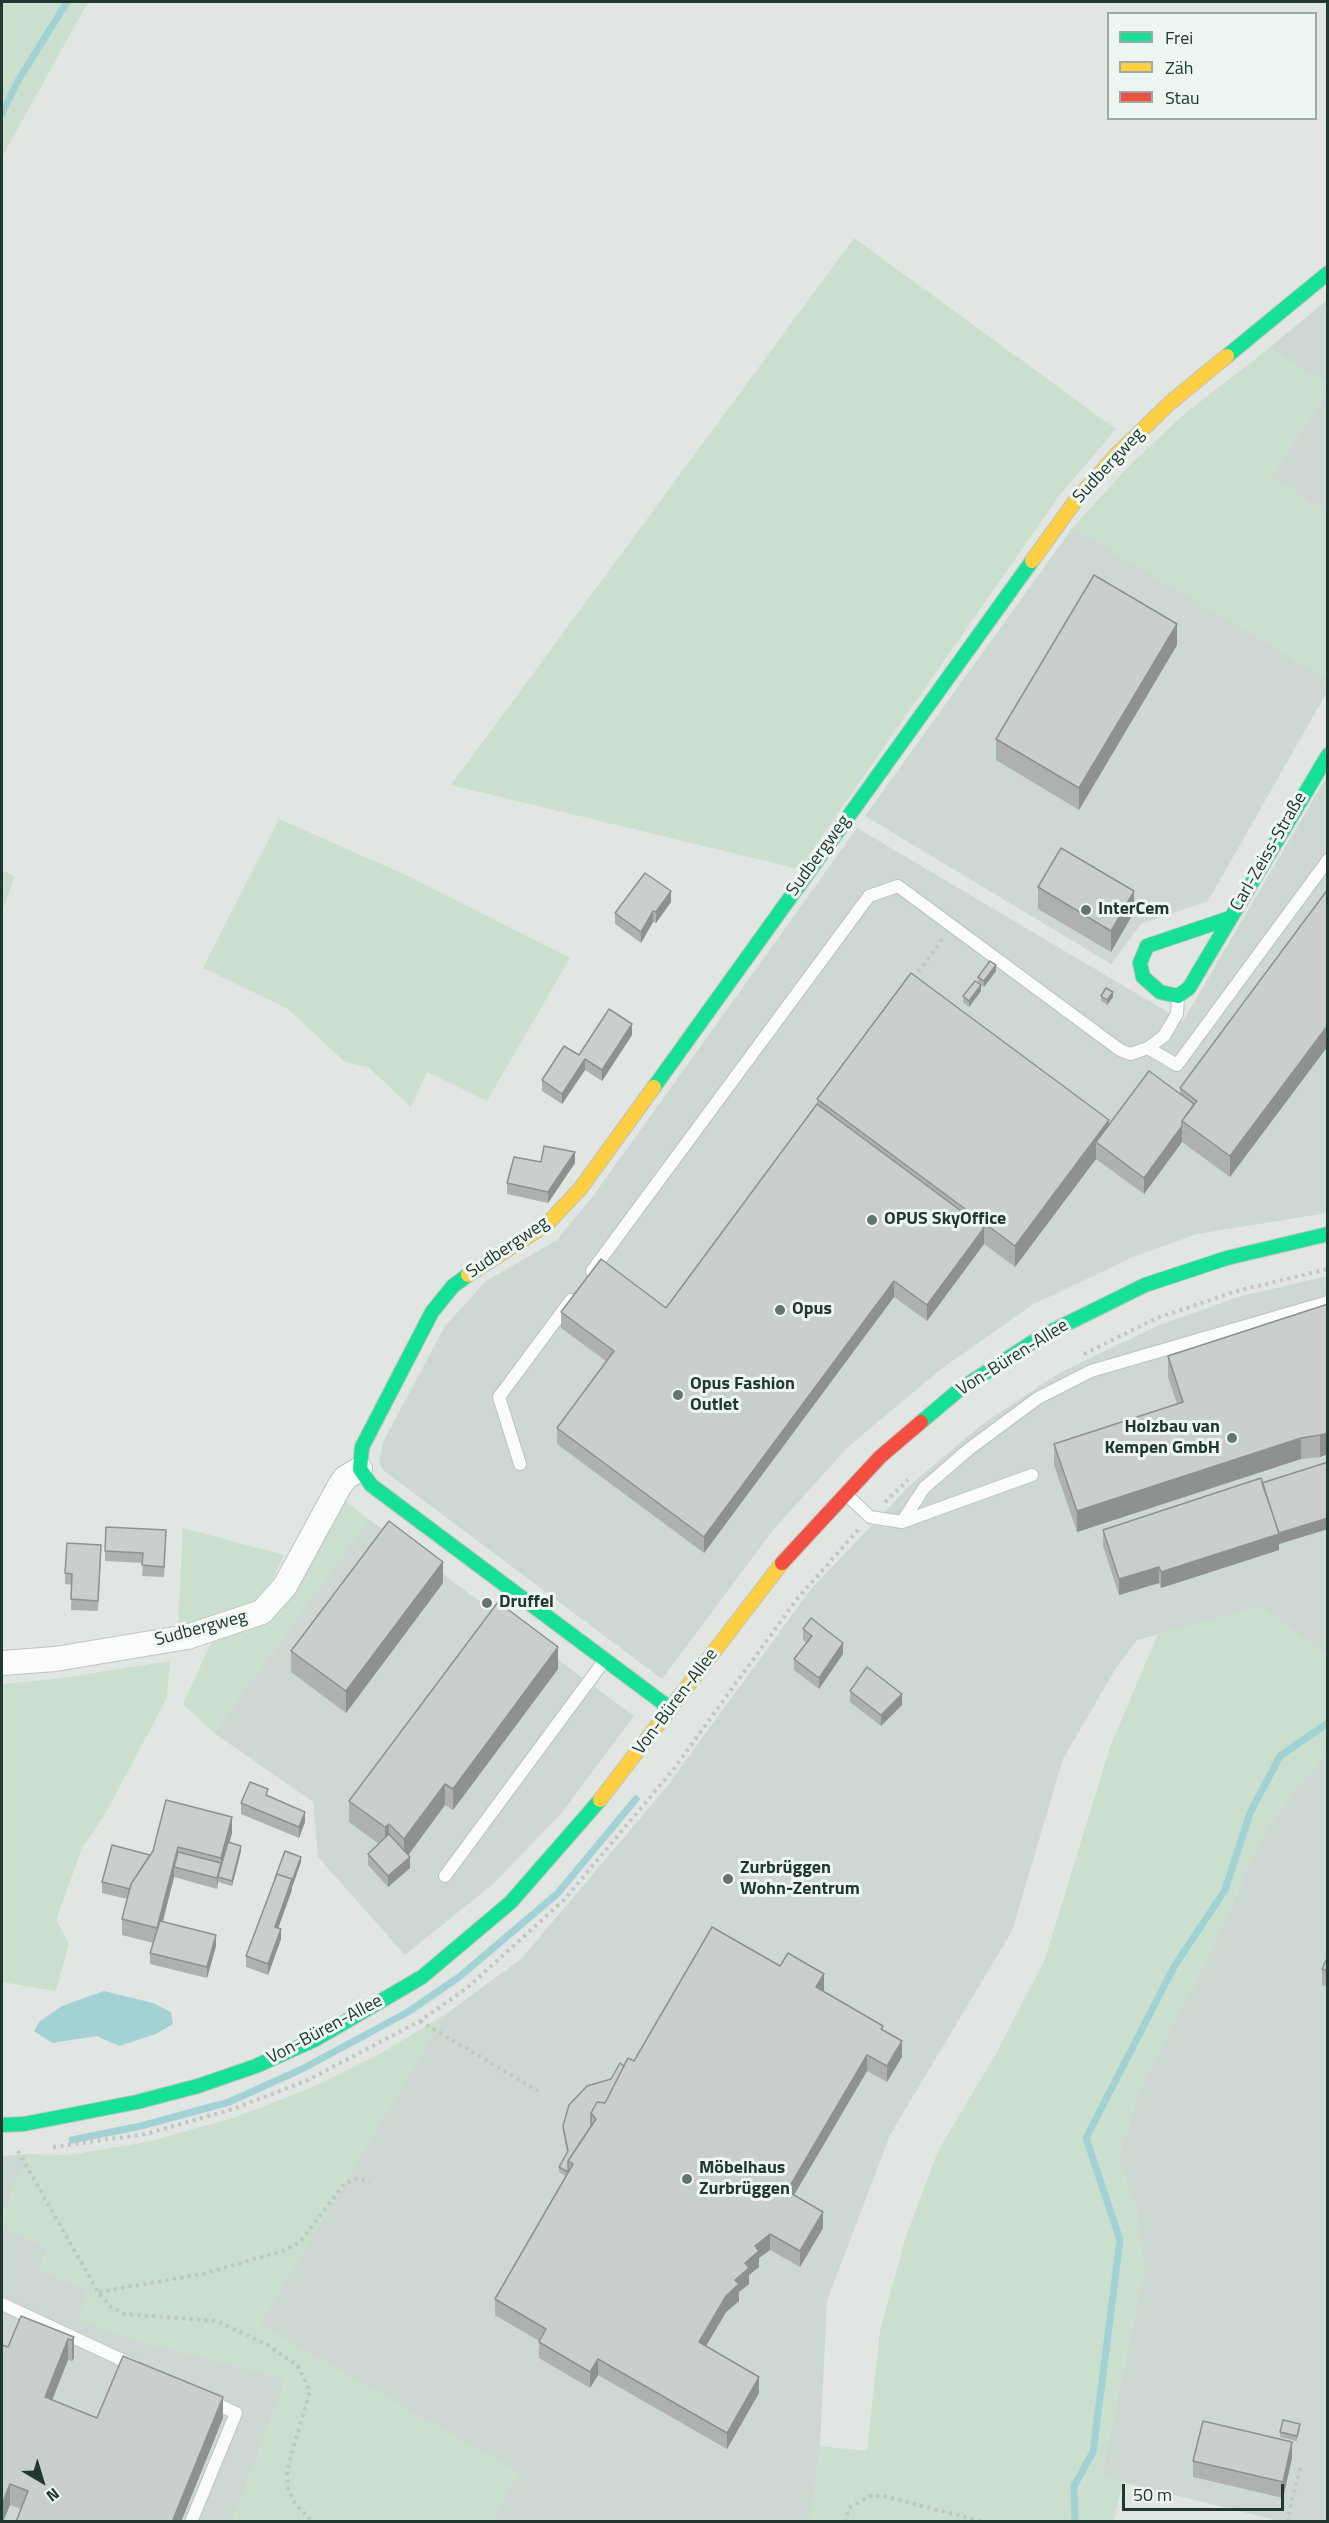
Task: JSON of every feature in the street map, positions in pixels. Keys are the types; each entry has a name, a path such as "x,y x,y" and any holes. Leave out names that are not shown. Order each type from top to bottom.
{"street":[{"name":"Sudbergweg","path":"2,1663 55,1659 187,1637 262,1612 285,1586 345,1478 360,1469 362,1447 432,1312 453,1286 546,1224 580,1189 1076,500 1117,454 1171,402 1328,273"},
{"name":"Carl-Zeiss-Straße","path":"1230,918 1192,928 1147,946 1140,963 1143,977 1160,992 1178,996 1189,988 1328,755"},
{"name":"Von-Büren-Allee","path":"2,2125 24,2124 137,2102 198,2086 256,2066 316,2039 422,1977 511,1902 574,1832 671,1709 768,1578 880,1457 959,1390 1042,1336 1145,1285 1227,1258 1328,1234"},
{"path":"360,1469 371,1485 671,1709"}],"lane":[{"path":"1148,1048 1177,1065 1328,860"},
{"path":"520,1464 499,1396 870,896 898,886 1120,1050 1130,1054 1148,1048 1164,1036 1177,1014 1178,996"},
{"path":"902,1522 924,1488 969,1449 1038,1398 1091,1371 1328,1302"},
{"path":"845,1493 870,1517 902,1522 1032,1474"},
{"path":"445,1876 605,1660"},
{"path":"2,2304 151,2373"},
{"path":"191,2522 236,2413 193,2393"}],"path":[{"path":"910,983 952,926"},
{"path":"420,2022 538,2091"},
{"path":"16,2148 98,2292 111,2307 124,2314 217,2321 268,2345 298,2366 310,2391 287,2470 288,2488 295,2504 313,2522"},
{"path":"98,2292 202,2274 283,2251 300,2242 344,2184 358,2178 369,2183"},
{"path":"1287,2522 1301,2464"},
{"path":"845,2522 849,2508 870,2496 883,2496 984,2522"}],"shaded area":[{"path":"1327,300 1327,383 1268,349"},
{"path":"1327,392 1327,514 1271,476"},
{"path":"1073,527 1327,679 1327,692 1208,901 1141,924 1111,964 865,816"},
{"path":"1327,776 1327,1213 1197,1234 1133,1257 1032,1305 940,1370 848,1447 773,1530 662,1679 383,1470 379,1461 383,1442 445,1326 486,1281 557,1240 593,1196 857,828 1183,1021"},
{"path":"1327,1276 1327,1657 1261,1607 1137,1640 1116,1668 1063,1759 1012,1931 890,2135 827,2301 820,2446 811,2521 491,2521 518,2473 259,2325 446,2014 521,1959 664,1790 811,1589 911,1484 984,1423 1059,1373 1157,1326 1238,1297"},
{"path":"369,1519 634,1716 560,1815 493,1884 405,1955 318,1857 313,1802 214,1733"},
{"path":"1327,1750 1327,2521 1280,2521 1101,2477 1144,2271 1136,2209 1118,2158 1140,2088 1209,1956 1264,1831"},
{"path":"29,2154 2,2215 2,2156"},
{"path":"2,2228 48,2248 39,2269 89,2291 79,2318 133,2339 286,2379 233,2521 2,2521"}],"green space":[{"path":"2,2 88,2 2,157"},
{"path":"854,238 1116,429 1059,496 799,869 451,785"},
{"path":"1268,349 1327,383 1327,392 1271,476 1327,514 1327,679 1073,527 1130,465 1183,415"},
{"path":"279,819 408,876 570,958 487,1101 427,1072 411,1107 368,1067 345,1062 288,1009 203,968"},
{"path":"2,870 15,877 2,910"},
{"path":"345,1501 369,1519 214,1733 183,1704 211,1643 268,1621 296,1593"},
{"path":"183,1528 284,1555 266,1593 254,1603 220,1616 178,1625"},
{"path":"1261,1607 1327,1657 1327,1750 1264,1831 1209,1956 1140,2088 1118,2158 1136,2209 1144,2271 1101,2477 1123,2481 1114,2521 811,2521 820,2446 867,2451 880,2331 905,2239 938,2151 997,2052 1045,1959 1110,1747 1158,1634"},
{"path":"170,1661 167,1698 105,1814 82,1848 56,1920 69,1943 56,1991 2,1982 2,1684 56,1679"},
{"path":"446,2014 260,2325 518,2473 491,2521 233,2521 286,2379 133,2339 78,2318 89,2291 39,2269 48,2248 2,2228 2,2215 29,2154 69,2155 147,2142 236,2117 313,2087 380,2054"}],"water":[{"path":"104,1991 153,2003 171,2012 173,2024 156,2034 119,2046 97,2036 52,2043 34,2031 39,2022 62,2006"}],"building":[{"path":"1094,575 1177,624 1079,788 996,739"},
{"path":"1061,848 1134,891 1111,931 1038,887"},
{"path":"645,873 671,891 656,912 653,911 641,932 615,913"},
{"path":"1328,889 1328,1025 1230,1156 1182,1121 1197,1101 1180,1088"},
{"path":"990,961 996,965 984,981 978,977"},
{"path":"911,973 1109,1120 1015,1246 817,1099"},
{"path":"975,981 981,985 969,1001 963,996"},
{"path":"1106,988 1113,992 1107,1000 1101,996"},
{"path":"609,1009 632,1024 602,1070 585,1059 562,1094 542,1080 564,1046 579,1055"},
{"path":"1149,1071 1194,1104 1182,1121 1182,1126 1144,1178 1096,1142"},
{"path":"817,1104 984,1228 927,1305 894,1281 704,1537 557,1428 614,1351 561,1312 601,1259 666,1308"},
{"path":"544,1146 575,1152 548,1192 507,1183 514,1157 541,1162"},
{"name":"Holzbau van Kempen GmbH","path":"1328,1304 1328,1433 1301,1438 1077,1511 1054,1444 1183,1402 1168,1356"},
{"path":"1328,1462 1328,1518 1279,1533 1262,1483"},
{"path":"1261,1478 1279,1534 1161,1572 1159,1567 1119,1579 1103,1530"},
{"path":"389,1521 443,1562 346,1691 291,1651"},
{"path":"106,1527 166,1530 164,1567 142,1565 143,1553 105,1551"},
{"path":"67,1543 101,1545 98,1601 71,1599 72,1574 65,1573"},
{"path":"498,1602 558,1647 453,1789 445,1784 404,1839 389,1824 385,1827 349,1801"},
{"path":"811,1618 843,1643 819,1678 794,1659 812,1636 803,1629"},
{"path":"867,1667 902,1694 881,1715 850,1691"},
{"path":"250,1782 268,1789 266,1795 305,1812 299,1827 241,1803"},
{"path":"166,1800 232,1817 221,1858 178,1847 157,1928 122,1919 131,1884 153,1851"},
{"path":"389,1834 410,1857 388,1876 368,1854"},
{"path":"228,1842 241,1846 232,1881 218,1877"},
{"path":"112,1845 150,1855 130,1889 102,1882"},
{"path":"285,1851 301,1857 292,1881 292,1879 277,1874 275,1878"},
{"path":"178,1852 221,1863 217,1878 174,1867"},
{"path":"277,1874 292,1879 275,1927 281,1929 268,1964 246,1956"},
{"path":"160,1921 216,1935 207,1967 150,1953"},
{"name":"Möbelhaus Zurbrüggen","path":"712,1927 780,1966 788,1953 824,1974 816,1987 883,2026 881,2029 902,2041 887,2066 867,2055 787,2191 823,2212 800,2251 770,2234 755,2246 759,2251 745,2263 749,2268 735,2280 739,2284 726,2296 699,2342 759,2377 727,2433 598,2359 590,2372 539,2342 546,2329 495,2299 573,2164 568,2161 596,2119 591,2113 597,2102 605,2103 628,2058 634,2061"},
{"path":"1328,1956 1328,1971 1322,1969"},
{"path":"620,2063 624,2066 605,2103 597,2102 591,2113 591,2126 568,2161 568,2172 559,2167 568,2151 563,2126 569,2105 587,2086 611,2079"},
{"path":"21,2316 74,2337 72,2340 68,2339 45,2397 97,2418 123,2356 223,2397 172,2522 16,2522 28,2491 10,2484 2,2504 2,2345 8,2347"},
{"path":"1283,2420 1300,2424 1297,2436 1280,2432"},
{"path":"1203,2421 1292,2442 1283,2482 1193,2461"}],"waterway":[{"path":"2,113 19,79 67,2"},
{"path":"1075,2522 1074,2486 1093,2452 1120,2240 1086,2138 1175,1965 1225,1890 1250,1813 1280,1756 1328,1723"},
{"path":"72,2140 141,2126 229,2102 302,2069 408,2012 459,1977 557,1894 636,1799"}],"traffic: fast":[{"path":"1227,356 1328,273"},
{"path":"654,1087 1032,561"},
{"path":"1230,918 1147,946 1140,963 1143,977 1160,992 1178,996 1189,988 1328,755"},
{"path":"921,1422 959,1390 1042,1336 1145,1285 1227,1258 1328,1234"},
{"path":"468,1275 453,1286 432,1312 362,1447 360,1469 371,1485 671,1709"},
{"path":"2,2125 24,2124 137,2102 198,2086 256,2066 316,2039 422,1977 511,1902 600,1800"}],"traffic: slow":[{"path":"1032,561 1076,500 1117,454 1171,402 1227,356"},
{"path":"468,1275 547,1224 580,1189 654,1087"},
{"path":"600,1800 782,1563"}],"traffic: jam":[{"path":"782,1563 880,1457 921,1422"}],"place":[{"name":"InterCem","path":"1086,910"},
{"name":"OPUS SkyOffice","path":"872,1220"},
{"name":"Opus","path":"780,1310"},
{"name":"Opus Fashion Outlet","path":"678,1395"},
{"name":"Holzbau van Kempen GmbH","path":"1232,1438"},
{"name":"Druffel","path":"487,1603"},
{"name":"Zurbrüggen Wohn-Zentrum","path":"728,1879"},
{"name":"Möbelhaus Zurbrüggen","path":"687,2179"}]}
